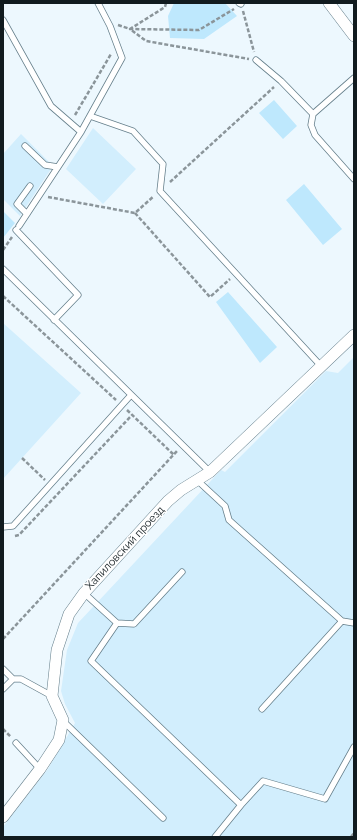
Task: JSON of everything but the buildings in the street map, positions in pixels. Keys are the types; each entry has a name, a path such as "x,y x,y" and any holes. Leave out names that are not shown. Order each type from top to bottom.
{"street":[{"path":"329,3 354,36"},
{"name":"Хапиловский проезд","path":"52,696 57,650 69,614 84,593 168,501 181,490 198,481 210,472 354,335"},
{"path":"3,816 40,769 59,740 63,720 52,696"}],"lane":[{"path":"54,320 78,295 17,228 81,132 122,58 110,26 98,3"},
{"path":"3,20 51,106 81,132"},
{"path":"256,60 281,81 313,114"},
{"path":"354,78 313,114 311,125 315,135 354,179"},
{"path":"90,116 133,131 163,164 160,191 321,366"},
{"path":"25,146 45,165 58,167"},
{"path":"27,214 17,204 30,186"},
{"path":"3,270 210,472"},
{"path":"3,527 13,526 131,395"},
{"path":"198,481 225,506 229,520 342,621 354,623"},
{"path":"84,593 117,623 134,624 182,572"},
{"path":"262,709 342,621"},
{"path":"117,623 91,661 241,805"},
{"path":"3,669 13,679 21,679 52,696"},
{"path":"3,689 13,679"},
{"path":"63,720 163,818"},
{"path":"16,743 40,769"},
{"path":"215,837 263,781 325,799 354,747"}],"path":[{"path":"130,29 165,7 166,3"},
{"path":"110,26 116,24 130,29 146,41 256,60 240,4 200,30 130,29"},
{"path":"69,114 74,118 114,49"},
{"path":"135,213 210,297 236,274"},
{"path":"3,296 122,405 174,455"},
{"path":"14,536 19,535 132,415"},
{"path":"3,639 183,445"},
{"path":"22,458 50,484"},
{"path":"351,837 354,834"}],"shaded area":[{"path":"174,3 225,3 237,16 204,39 170,38 168,16"},
{"path":"274,100 297,126 283,139 259,113"},
{"path":"93,128 136,169 103,204 66,169"},
{"path":"21,134 53,166 20,216 3,199 3,154"},
{"path":"304,184 342,229 323,245 286,200"},
{"path":"3,211 15,223 3,238"},
{"path":"228,292 277,347 260,363 216,302"},
{"path":"3,323 81,393 3,479"},
{"path":"354,357 354,837 3,837 3,827 48,769 75,723 65,704 61,691 67,650 78,623 221,470 225,472 326,371 338,373"}]}
